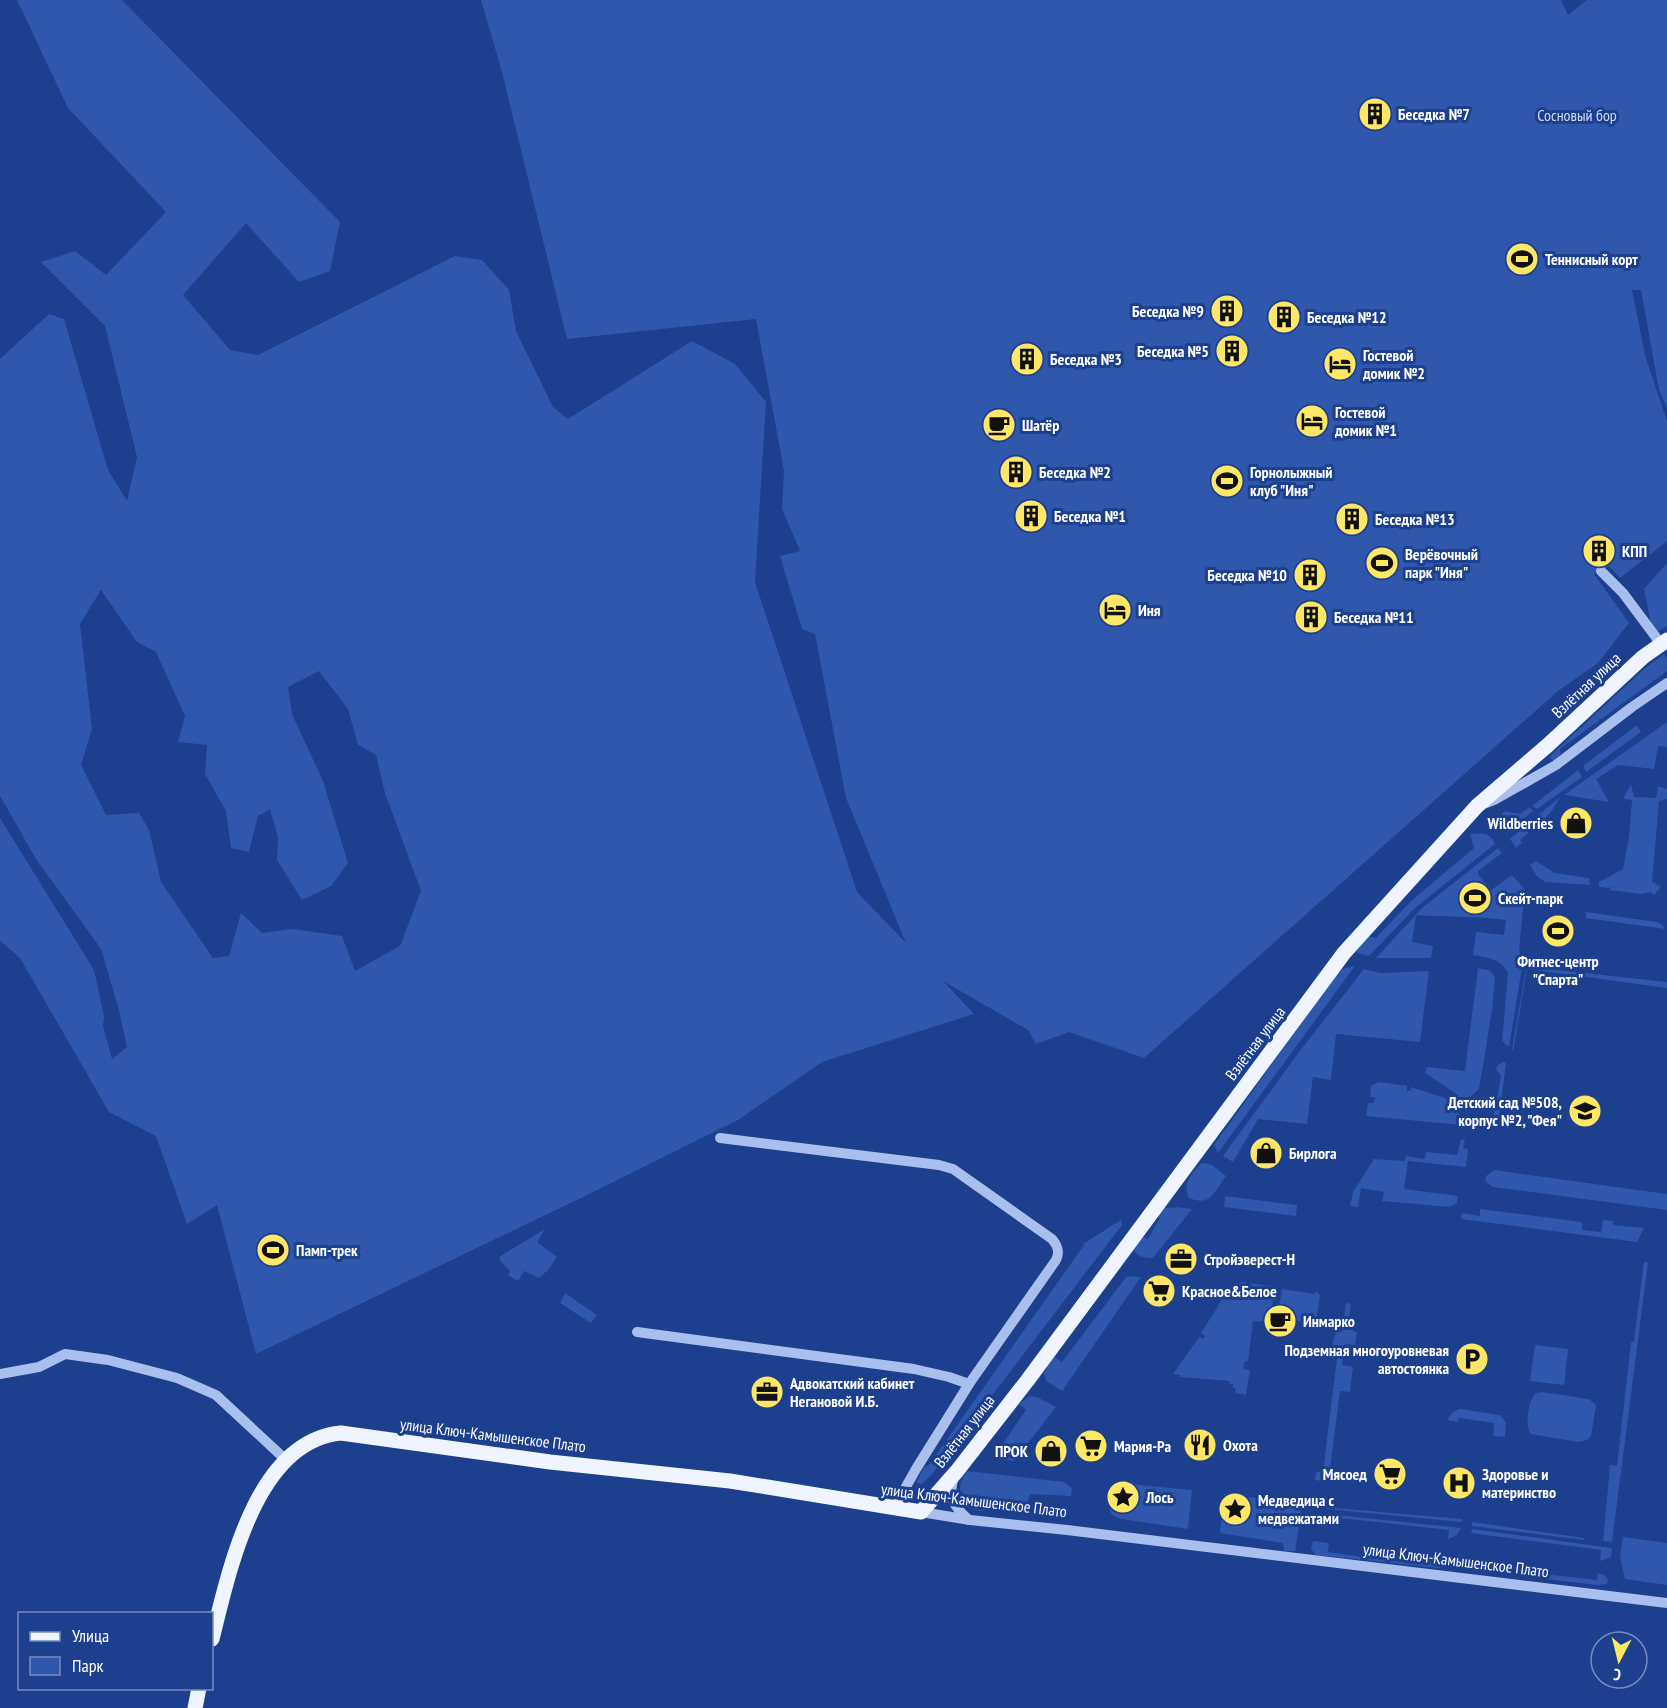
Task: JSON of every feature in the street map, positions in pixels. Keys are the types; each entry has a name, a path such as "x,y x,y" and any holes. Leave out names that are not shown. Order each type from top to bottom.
{"main road":[{"name":"Взлётная улица","path":"921,1512 957,1471 1167,1194 1198,1148 1344,953 1477,806 1548,745 1643,657 1664,642"},
{"name":"улица Ключ-Камышенское Плато","path":"213,1635 227,1577 240,1538 260,1496 296,1450 312,1440 329,1434 340,1433 550,1462 730,1481 921,1512"},
{"path":"195,1708 199,1690"}],"street":[{"path":"1600,571 1623,593 1664,642"},
{"path":"1477,806 1496,799 1556,765 1667,683"},
{"path":"720,1138 953,1169 1052,1239 1058,1249 1057,1259 969,1384 894,1508"},
{"path":"637,1332 914,1369 969,1384"},
{"path":"0,1374 39,1367 65,1354 108,1360 177,1378 216,1395 286,1461"},
{"path":"957,1471 952,1484 952,1500 956,1508 969,1520"},
{"name":"улица Ключ-Камышенское Плато","path":"921,1512 969,1520 1667,1603"}],"green space":[{"name":"Сосновый бор","path":"17,0 122,0 340,222 330,271 299,282 246,223 183,295 230,350 258,355 455,256 482,260 509,290 516,331 553,407 568,419 692,341 735,364 766,402 755,582 857,892 906,943 846,798 815,634 802,629 780,556 800,551 782,509 784,471 756,319 567,339 502,72 481,0 1561,0 1568,15 1587,0 1667,0 1667,408 1659,390 1641,290 1632,290 1645,355 1667,421 1667,541 1620,578 1609,566 1594,574 1629,623 1598,663 1558,691 1144,1058 1069,1032 1036,1044 1028,1030 943,981 974,1014 822,1062 738,1120 256,1354 217,1205 187,1224 156,1136 109,1112 20,958 0,941 0,818 94,970 104,1016 103,1026 112,1059 127,1047 101,949 36,859 0,796 0,359 49,314 64,319 108,470 127,501 137,457 105,326 41,262 75,251 106,275 166,212 68,108","holes":["101,590 137,642 156,652 185,716 178,742 207,745 205,774 226,811 231,848 249,852 258,816 270,809 278,837 277,860 302,900 331,886 348,863 323,781 292,714 288,687 319,671 348,709 358,745 376,755 385,793 421,891 400,946 355,971 342,936 292,929 262,933 241,913 229,956 213,958 161,882 149,830 139,813 106,815 81,765 92,729 80,624"]},
{"path":"1667,563 1667,626 1653,634 1644,589"},
{"path":"1664,654 1667,659 1667,671 1560,749 1561,761 1554,761 1550,758 1642,671"},
{"path":"1667,722 1667,747 1658,746 1654,769 1618,765 1596,779 1609,802 1564,795"},
{"path":"1637,725 1641,732 1586,772 1583,766"},
{"path":"1578,770 1582,777 1537,809 1532,806"},
{"path":"1631,784 1634,797 1656,798 1658,786 1667,789 1667,799 1659,801 1652,882 1661,887 1654,895 1651,892 1641,894 1609,890 1612,887 1599,887 1599,882 1623,869 1629,837 1632,800 1623,799"},
{"path":"1560,797 1548,815 1520,840 1522,843 1516,848 1510,839"},
{"path":"1530,807 1533,811 1506,833 1501,823 1502,813 1505,811 1520,814"},
{"path":"1470,834 1488,835 1495,844 1415,908 1369,956 1358,953 1354,949 1363,935 1376,938 1411,901 1474,848"},
{"path":"1498,848 1502,853 1478,871 1478,874 1491,890 1512,875 1525,890 1519,950 1523,961 1509,1047 1502,1041 1508,973 1501,964 1489,958 1473,955 1476,932 1504,935 1506,920 1416,915 1412,942 1433,946 1431,958 1376,958 1422,908"},
{"path":"1536,861 1555,873 1589,878 1590,885 1545,882 1537,876 1530,865"},
{"path":"1586,912 1657,922 1665,929 1586,918"},
{"path":"1530,964 1539,968 1667,982 1667,988 1527,969 1513,1052 1526,969"},
{"path":"1355,966 1218,1153 1214,1145 1336,975 1342,969"},
{"path":"1478,968 1491,971 1495,978 1492,1010 1479,1089 1466,1101 1468,1104 1465,1105 1455,1093 1425,1073 1427,1067 1465,1071"},
{"path":"1364,969 1380,973 1429,971 1420,1042 1336,1034 1331,1080 1313,1077 1307,1124 1258,1119 1233,1162 1223,1156 1299,1052"},
{"path":"1503,1062 1506,1063 1498,1127 1492,1125 1501,1076 1496,1069"},
{"path":"1379,1082 1407,1086 1407,1091 1411,1091 1411,1087 1445,1098 1465,1121 1461,1125 1366,1116 1368,1103 1374,1103 1375,1097 1370,1097 1371,1086"},
{"path":"1461,1139 1465,1140 1463,1148 1468,1149 1466,1167 1408,1161 1404,1189 1458,1196 1457,1203 1449,1207 1382,1201 1384,1192 1361,1188 1358,1207 1350,1206 1353,1192 1374,1159 1405,1161 1406,1156 1425,1159 1426,1152 1457,1155"},
{"path":"1200,1164 1212,1165 1226,1176 1207,1199 1202,1201 1189,1198 1186,1188 1188,1180"},
{"path":"1494,1170 1667,1194 1667,1210 1493,1187 1485,1181 1486,1176"},
{"path":"1225,1196 1297,1205 1296,1216 1224,1207"},
{"path":"1177,1207 1192,1209 1153,1258 1137,1254 1131,1245 1137,1234 1148,1239 1160,1218 1154,1212 1156,1209"},
{"path":"1480,1209 1582,1222 1582,1230 1601,1232 1603,1220 1613,1221 1613,1225 1644,1228 1637,1242 1461,1219 1462,1213 1480,1216"},
{"path":"1121,1220 1122,1225 933,1473 922,1484 916,1483 924,1467 929,1465 1083,1244"},
{"path":"545,1229 537,1242 557,1257 548,1270 539,1278 524,1271 518,1281 508,1275 510,1271 499,1257"},
{"path":"1644,1262 1648,1262 1612,1542 1603,1541 1610,1465 1617,1466 1631,1342 1634,1341"},
{"path":"1127,1276 1141,1277 1062,1391 1046,1381 1044,1373 1053,1356 1062,1362"},
{"path":"1241,1282 1275,1287 1270,1322 1253,1321 1248,1361 1245,1361 1243,1369 1250,1370 1246,1395 1235,1393 1236,1388 1233,1388 1233,1384 1229,1381 1179,1377 1180,1375 1173,1374 1199,1337 1204,1339 1205,1336 1201,1333 1228,1290"},
{"path":"1282,1289 1315,1294 1316,1291 1320,1295 1317,1317 1308,1322 1284,1319 1285,1315 1278,1314"},
{"path":"565,1293 597,1315 591,1323 560,1303"},
{"path":"1346,1303 1351,1304 1348,1324 1353,1325 1353,1331 1357,1332 1355,1345 1345,1344 1342,1365 1353,1367 1350,1392 1340,1391 1329,1477 1340,1479 1336,1483 1315,1480 1316,1472 1323,1472 1338,1350 1331,1349 1336,1332 1342,1332"},
{"path":"1535,1345 1568,1349 1564,1385 1530,1381"},
{"path":"1536,1393 1589,1399 1596,1405 1591,1436 1579,1442 1530,1434 1529,1407"},
{"path":"1030,1396 1037,1397 1056,1407 1014,1461 993,1458 1026,1410 1019,1404"},
{"path":"1460,1409 1500,1415 1506,1423 1505,1437 1493,1436 1494,1423 1459,1418 1458,1422 1447,1420 1453,1412"},
{"path":"967,1471 1064,1482 1072,1488 1071,1496 1030,1494 1025,1510 985,1505 985,1511 976,1510 965,1504 961,1498 960,1485"},
{"path":"1118,1483 1192,1490 1188,1529 1121,1519 1112,1515 1109,1498"},
{"path":"1224,1494 1302,1504 1295,1551 1284,1551 1283,1543 1220,1533"},
{"path":"1316,1508 1462,1519 1462,1522"},
{"path":"1317,1513 1461,1528 1457,1535 1448,1539 1449,1530 1331,1517 1330,1527 1316,1524 1314,1519"},
{"path":"1472,1522 1584,1538 1584,1540 1472,1526"},
{"path":"1472,1529 1612,1548 1611,1557 1600,1561 1601,1550 1471,1533"},
{"path":"1623,1537 1667,1543 1667,1585 1625,1579 1620,1557"},
{"path":"1313,1541 1329,1543 1328,1552 1376,1559 1377,1552 1451,1560 1446,1567 1438,1568 1316,1555 1311,1549"},
{"path":"1474,1566 1597,1580 1598,1573 1608,1579 1607,1584 1598,1585 1473,1571"}],"place":[{"name":"Беседка №7","path":"1375,114"},
{"name":"Теннисный корт","path":"1522,259"},
{"name":"Беседка №9","path":"1227,311"},
{"name":"Беседка №12","path":"1284,317"},
{"name":"Беседка №5","path":"1232,351"},
{"name":"Беседка №3","path":"1027,359"},
{"name":"Гостевой домик №2","path":"1340,364"},
{"name":"Гостевой домик №1","path":"1312,421"},
{"name":"Шатёр","path":"999,425"},
{"name":"Беседка №2","path":"1016,472"},
{"name":"Горнолыжный клуб \"Иня\"","path":"1227,481"},
{"name":"Беседка №1","path":"1031,516"},
{"name":"Беседка №13","path":"1352,519"},
{"name":"КПП","path":"1599,551"},
{"name":"Верёвочный парк \"Иня\"","path":"1382,563"},
{"name":"Беседка №10","path":"1310,575"},
{"name":"Иня","path":"1115,610"},
{"name":"Беседка №11","path":"1311,617"},
{"name":"Wildberries","path":"1576,823"},
{"name":"Скейт-парк","path":"1475,898"},
{"name":"Фитнес-центр \"Спарта\"","path":"1558,931"},
{"name":"Детский сад №508, корпус №2, \"Фея\"","path":"1585,1111"},
{"name":"Бирлога","path":"1266,1153"},
{"name":"Памп-трек","path":"273,1250"},
{"name":"Стройэверест-Н","path":"1181,1259"},
{"name":"Красное&Белое","path":"1159,1291"},
{"name":"Инмарко","path":"1280,1321"},
{"name":"Подземная многоуровневая автостоянка","path":"1472,1359"},
{"name":"Адвокатский кабинет Негановой И.Б.","path":"767,1392"},
{"name":"Охота","path":"1200,1445"},
{"name":"Мария-Ра","path":"1091,1446"},
{"name":"ПРОК","path":"1051,1451"},
{"name":"Мясоед","path":"1390,1474"},
{"name":"Здоровье и материнство","path":"1459,1483"},
{"name":"Лось","path":"1123,1497"},
{"name":"Медведица с медвежатами","path":"1235,1509"}]}
